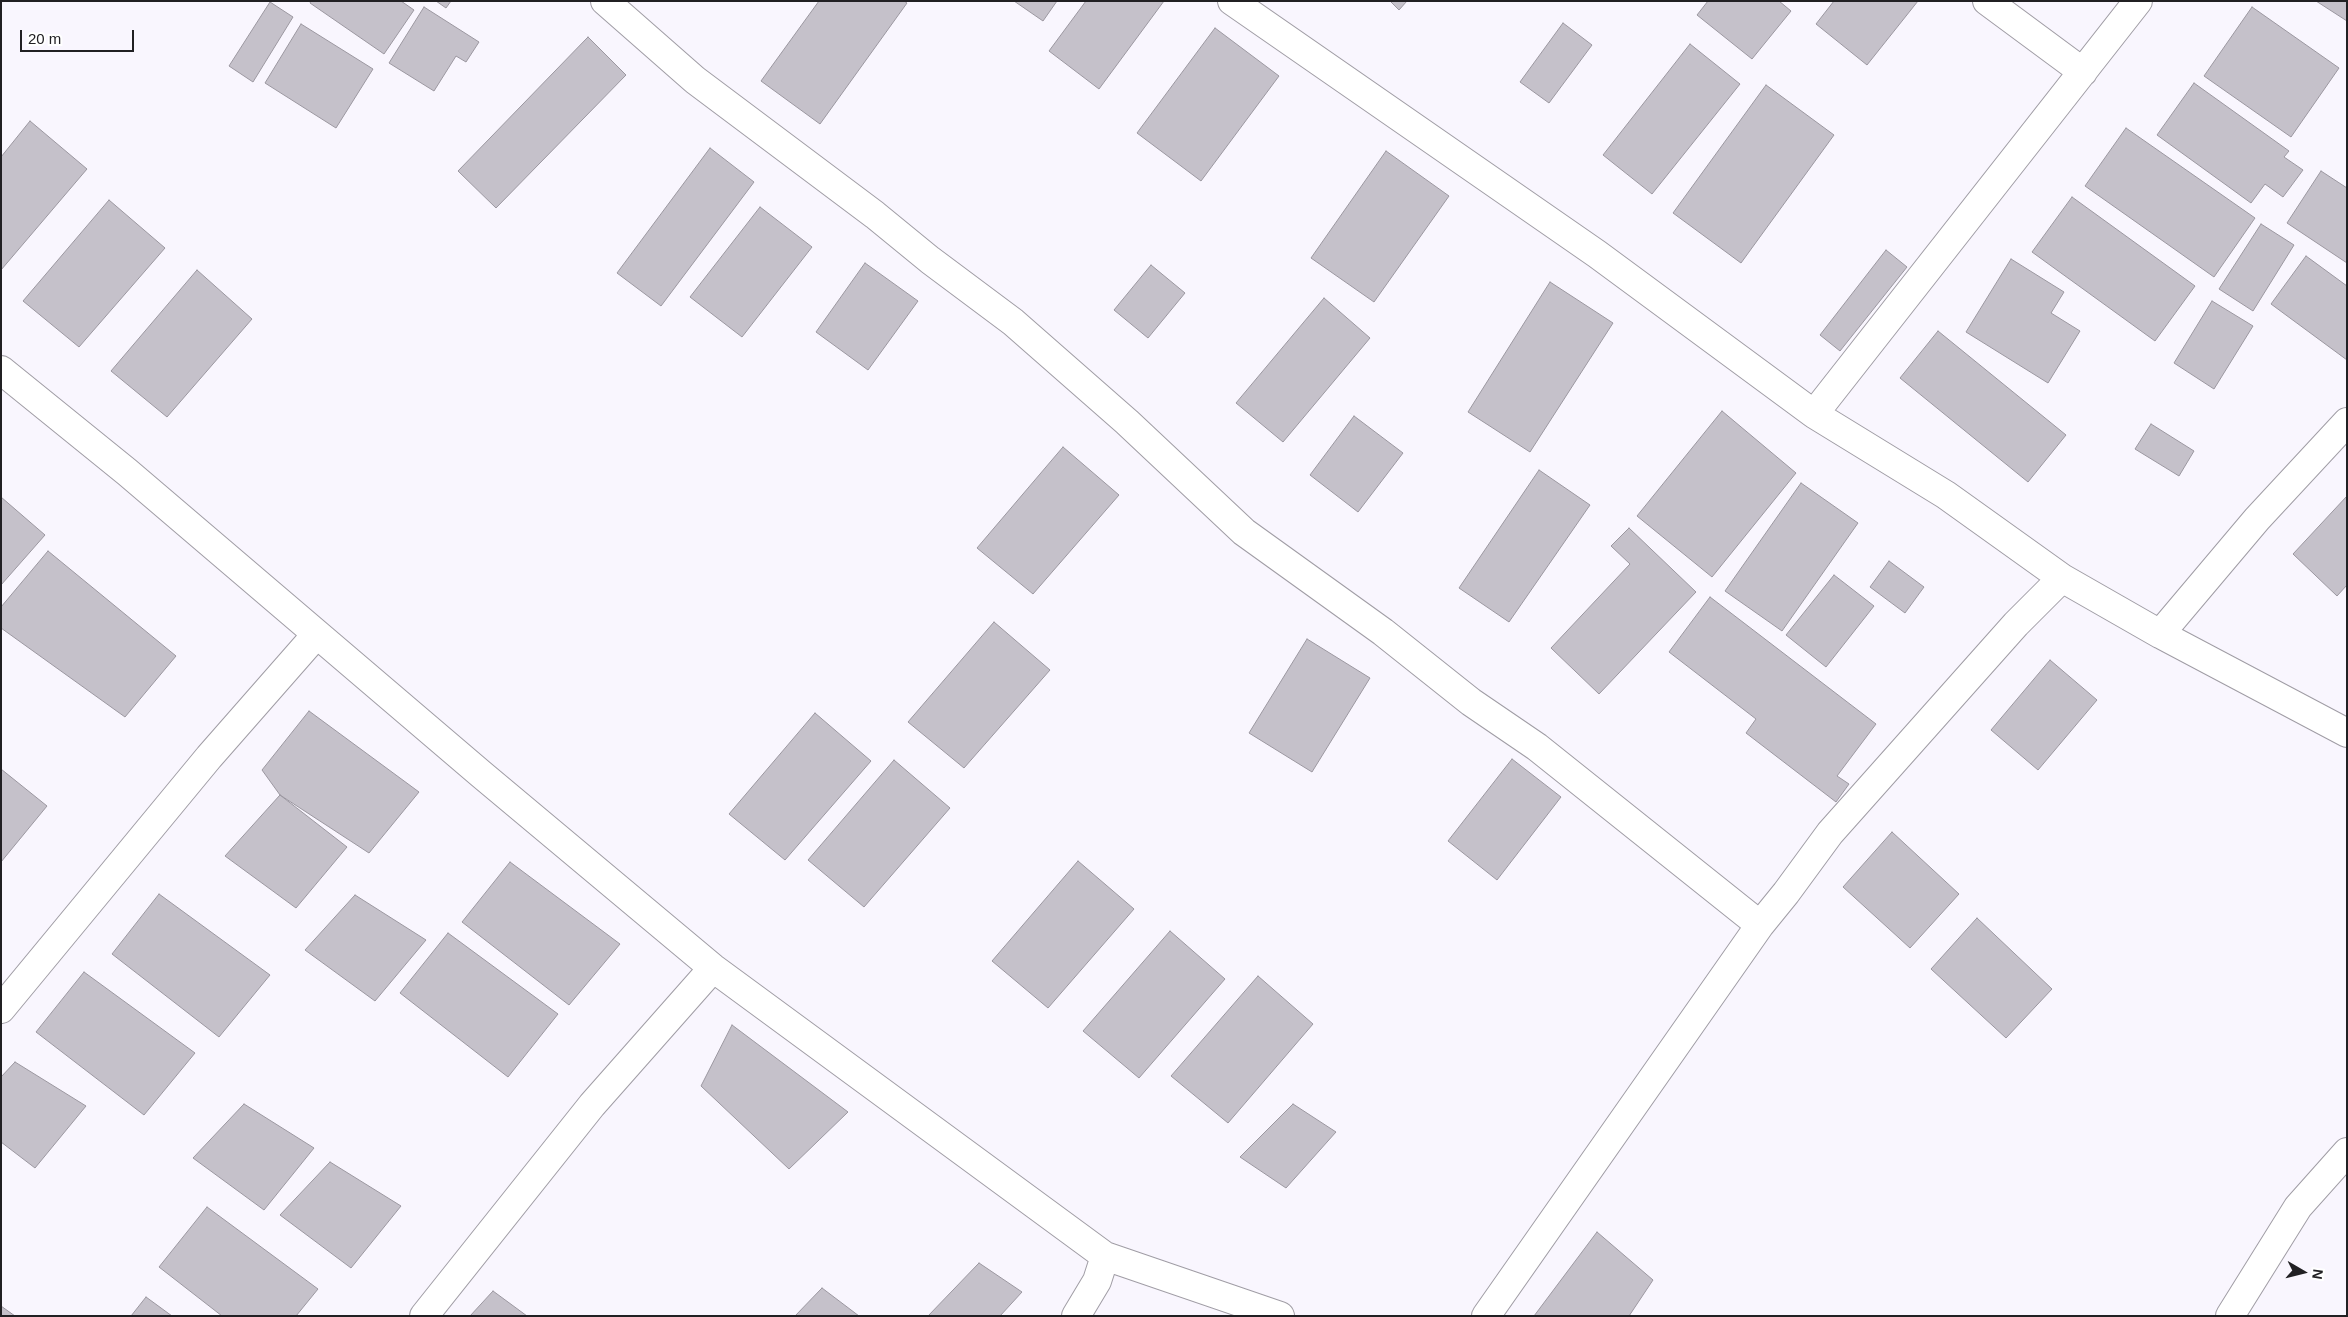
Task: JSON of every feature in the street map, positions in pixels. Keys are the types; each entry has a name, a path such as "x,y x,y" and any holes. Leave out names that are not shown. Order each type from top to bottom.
{"street":[{"path":"605,1 695,80 875,215 930,260 1013,322 1127,422 1244,532 1382,632 1471,702 1537,747 1760,925"},
{"path":"1232,1 1597,254 1814,414 1946,495 2062,578 2160,634 2347,733"},
{"path":"1987,1 2083,72"},
{"path":"1814,414 2138,1"},
{"path":"1,370 127,472 316,635 714,968 1105,1256 1280,1316"},
{"path":"2160,634 2257,519 2347,422"},
{"path":"1486,1316 1760,925 1786,894 1830,833 2016,624 2062,578"},
{"path":"1,1009 209,757 316,635"},
{"path":"424,1316 592,1104 714,968"},
{"path":"2230,1316 2298,1207 2347,1152"},
{"path":"1076,1316 1097,1281 1105,1256"}],"building":[{"path":"311,1 401,1 414,10 384,54 310,3"},
{"path":"436,1 451,1 446,8"},
{"path":"819,1 904,1 907,3 820,124 761,81"},
{"path":"1014,1 1057,1 1043,21"},
{"path":"1086,1 1164,1 1099,89 1049,51"},
{"path":"1390,1 1407,1 1399,10"},
{"path":"1708,1 1779,1 1791,11 1752,59 1697,15"},
{"path":"1834,1 1918,1 1867,65 1816,24"},
{"path":"2316,1 2347,1 2347,21"},
{"path":"270,2 293,17 253,82 229,66"},
{"path":"424,7 479,42 466,62 456,56 434,91 389,63"},
{"path":"2252,7 2339,68 2291,137 2204,76"},
{"path":"1563,23 1592,45 1549,103 1520,82"},
{"path":"301,24 373,69 336,128 265,83"},
{"path":"1215,28 1279,76 1201,181 1137,133"},
{"path":"588,37 626,75 496,208 458,171"},
{"path":"1690,44 1740,84 1652,194 1603,155"},
{"path":"2194,83 2289,151 2284,157 2303,170 2283,197 2265,184 2251,203 2157,135"},
{"path":"1766,85 1834,135 1741,263 1673,213"},
{"path":"30,121 87,169 1,270 1,157"},
{"path":"2126,128 2255,218 2214,277 2085,186"},
{"path":"710,148 754,182 661,306 617,273"},
{"path":"1386,151 1449,196 1374,302 1311,258"},
{"path":"2321,171 2347,188 2347,263 2287,223"},
{"path":"2072,197 2195,286 2155,341 2032,252"},
{"path":"109,200 165,248 79,347 23,301"},
{"path":"760,207 812,247 742,337 690,297"},
{"path":"2261,224 2294,245 2253,311 2219,289"},
{"path":"1886,250 1907,267 1840,351 1820,335"},
{"path":"2306,256 2347,286 2347,360 2271,304"},
{"path":"2011,259 2064,292 2051,313 2080,331 2048,383 1966,332"},
{"path":"865,263 918,301 868,370 816,332"},
{"path":"1151,265 1185,293 1148,338 1114,310"},
{"path":"197,270 252,319 167,417 111,371"},
{"path":"1550,282 1613,323 1530,452 1468,412"},
{"path":"1324,298 1370,338 1283,442 1236,403"},
{"path":"2212,301 2253,326 2214,389 2174,363"},
{"path":"1938,331 2066,435 2028,482 1900,378"},
{"path":"1722,411 1796,473 1712,577 1637,516"},
{"path":"1354,416 1403,453 1358,512 1310,475"},
{"path":"2151,424 2194,451 2179,476 2135,449"},
{"path":"1063,447 1119,495 1033,594 977,548"},
{"path":"1539,470 1590,505 1509,622 1459,588"},
{"path":"1801,483 1858,523 1782,631 1725,591"},
{"path":"2347,496 2347,585 2337,596 2293,554"},
{"path":"1,497 45,535 1,585"},
{"path":"1629,528 1696,592 1599,694 1551,648 1630,564 1611,546"},
{"path":"48,551 176,656 125,717 1,628 1,607"},
{"path":"1889,561 1924,587 1905,613 1870,587"},
{"path":"1834,575 1874,606 1826,667 1786,635"},
{"path":"1710,597 1876,724 1837,776 1849,784 1836,802 1746,733 1756,719 1669,652"},
{"path":"994,622 1050,670 964,768 908,722"},
{"path":"1307,639 1370,678 1312,772 1249,733"},
{"path":"2050,660 2097,700 2038,770 1991,730"},
{"path":"309,711 419,792 369,853 280,795 262,770"},
{"path":"815,713 871,761 785,860 729,814"},
{"path":"1512,759 1561,797 1497,880 1448,841"},
{"path":"894,760 950,808 864,907 808,860"},
{"path":"1,769 47,806 1,862"},
{"path":"280,795 347,847 296,908 225,856"},
{"path":"1892,832 1959,894 1910,948 1843,887"},
{"path":"1078,861 1134,909 1048,1008 992,961"},
{"path":"510,862 620,944 569,1005 462,922"},
{"path":"159,894 270,975 219,1037 112,954"},
{"path":"355,895 426,940 375,1001 305,950"},
{"path":"1977,918 2052,989 2006,1038 1931,969"},
{"path":"1170,931 1225,979 1139,1078 1083,1031"},
{"path":"448,933 558,1014 508,1077 400,993"},
{"path":"84,972 195,1053 144,1115 36,1032"},
{"path":"1258,976 1313,1024 1228,1123 1171,1076"},
{"path":"732,1025 848,1112 789,1169 701,1086"},
{"path":"15,1062 86,1106 35,1168 1,1142 1,1077"},
{"path":"244,1104 314,1148 264,1210 193,1158"},
{"path":"1293,1104 1336,1132 1286,1188 1240,1157"},
{"path":"330,1162 401,1206 351,1268 280,1215"},
{"path":"207,1207 318,1289 296,1316 222,1316 159,1267"},
{"path":"1597,1232 1653,1280 1629,1316 1534,1316"},
{"path":"979,1263 1022,1292 1000,1316 928,1316"},
{"path":"822,1288 859,1316 795,1316"},
{"path":"493,1291 527,1316 470,1316"},
{"path":"146,1297 172,1316 131,1316"},
{"path":"1,1306 15,1316 1,1316"}]}
